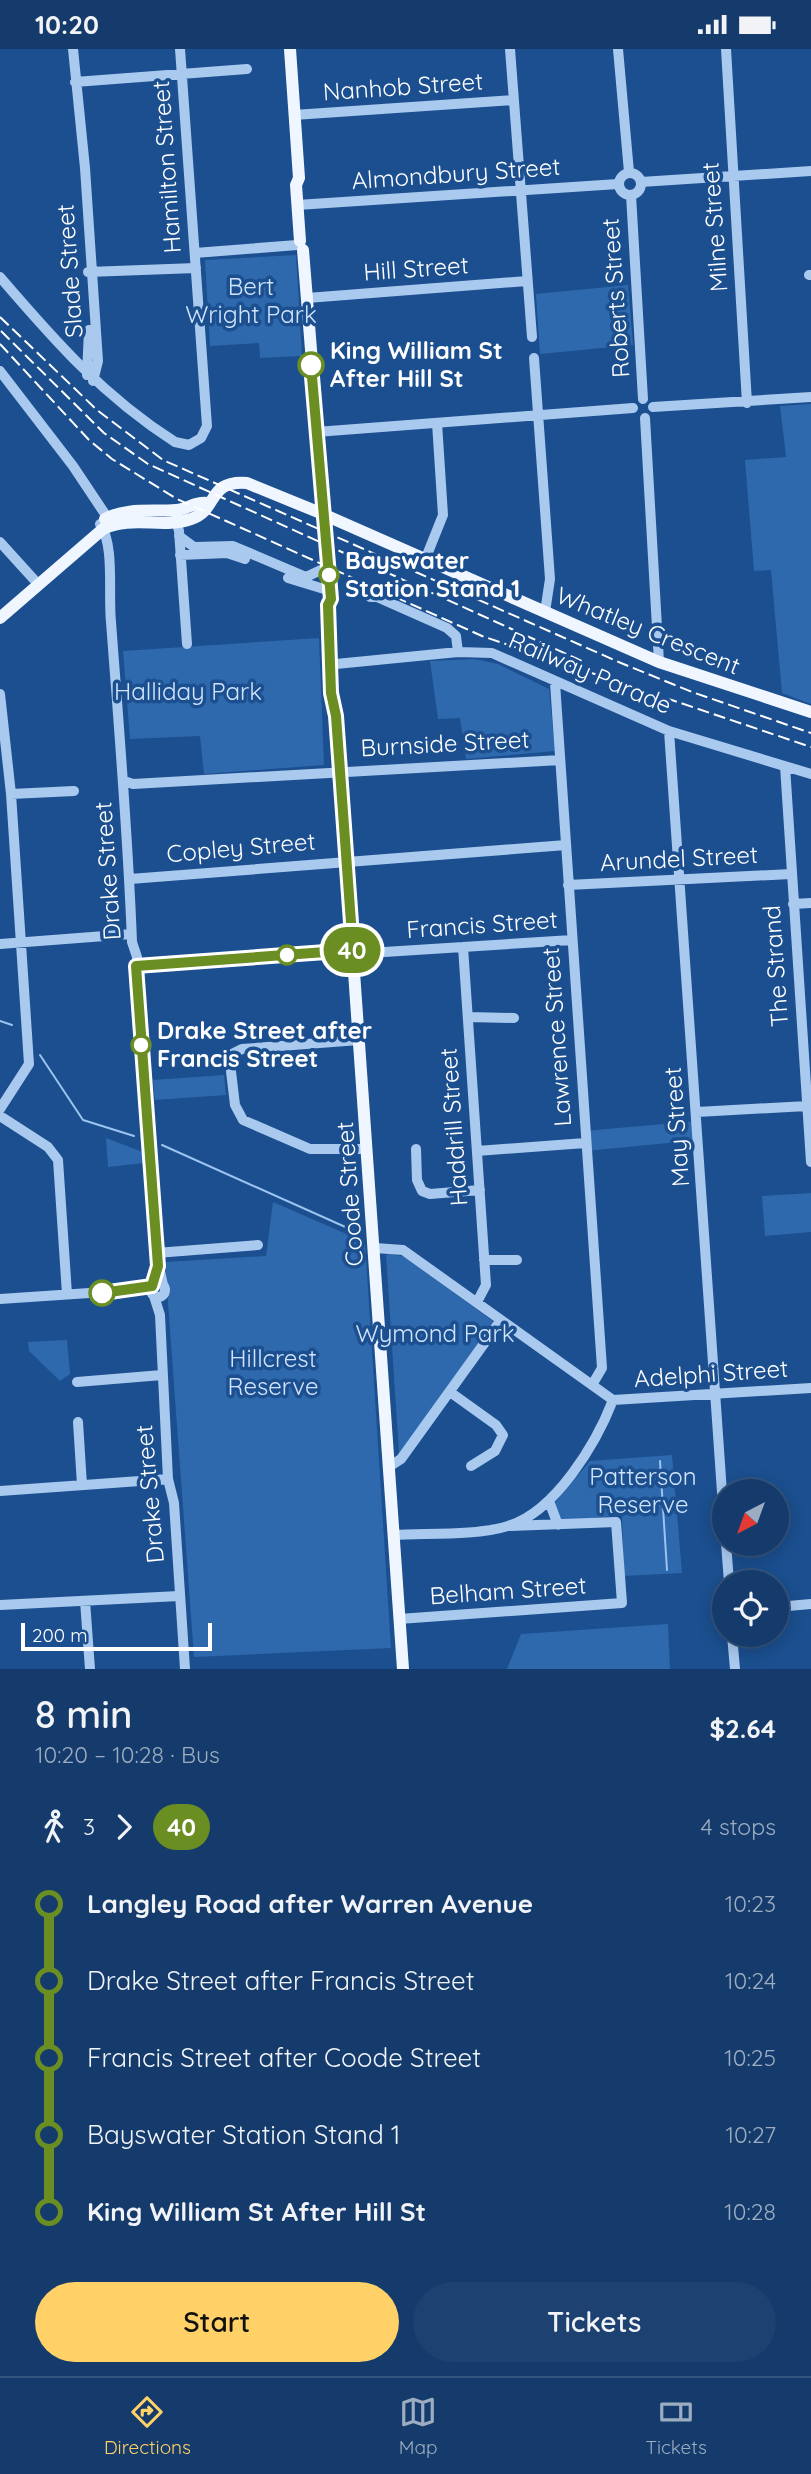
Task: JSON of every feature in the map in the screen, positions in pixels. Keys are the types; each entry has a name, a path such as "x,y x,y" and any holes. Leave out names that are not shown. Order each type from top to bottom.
{"main road":[{"path":"290,49 301,244 316,432 314,450 322,513"},
{"name":"Coode Street","path":"316,432 323,498 324,589 335,664 336,716 403,1669"},
{"name":"Whatley Crescent","path":"177,516 198,516 206,510 207,503 219,488 234,482 248,484 322,513 659,662 811,712"},
{"path":"0,618 106,525 149,511 177,516"},
{"name":"Coode Street","path":"322,513 331,599 328,605"},
{"path":"106,525 177,516"},
{"name":"Coode Street","path":"331,639 331,693 336,716"}],"street":[{"name":"Slade Street","path":"73,49 90,272 90,378"},
{"name":"Hamilton Street","path":"90,378 175,442 193,444 201,438 207,426 180,49"},
{"path":"510,49 533,337"},
{"path":"618,49 629,172"},
{"name":"Milne Street","path":"726,49 747,403"},
{"path":"75,82 247,69"},
{"name":"Nanhob Street","path":"295,115 514,100"},
{"path":"641,182 811,171"},
{"path":"629,172 637,175 641,182 640,189 631,195 621,191 618,184 622,175 629,172"},
{"name":"Almondbury Street","path":"300,205 618,184"},
{"name":"Roberts Street","path":"631,195 643,399 653,407 651,414 645,418 636,415 633,408 636,402 643,399"},
{"path":"195,253 301,244"},
{"path":"90,272 196,268"},
{"path":"0,277 90,378"},
{"name":"Hill Street","path":"307,298 527,281"},
{"path":"534,358 536,416 550,579 545,612"},
{"path":"0,371 73,466 106,525"},
{"path":"653,407 811,397"},
{"path":"316,432 633,408"},
{"path":"645,418 659,662"},
{"path":"425,560 443,515 437,423"},
{"path":"177,516 187,644"},
{"name":"Drake Street","path":"106,525 130,879 131,934 136,966 158,1266 156,1290 160,1315 168,1479 174,1503 185,1669"},
{"path":"179,536 194,547 225,544 233,546 306,577 323,569"},
{"path":"0,542 38,584"},
{"path":"180,555 234,554 302,584 324,589"},
{"path":"370,597 377,597 447,628 456,636 458,652"},
{"name":"Railway Parade","path":"335,664 458,652 492,653 669,731 811,774"},
{"name":"Lawrence Street","path":"555,683 602,1368 592,1385"},
{"path":"0,694 11,794 29,1063 0,1109"},
{"name":"May Street","path":"669,731 682,881 721,1479"},
{"name":"Burnside Street","path":"124,781 133,784 559,760"},
{"name":"The Strand","path":"785,766 811,1162"},
{"path":"11,794 75,791"},
{"name":"Copley Street","path":"130,879 346,860 566,845"},
{"name":"Arundel Street","path":"568,885 791,874"},
{"path":"793,904 811,902"},
{"path":"0,944 131,934"},
{"name":"Francis Street","path":"136,966 572,940"},
{"name":"Haddrill Street","path":"463,947 486,1289 477,1303"},
{"path":"468,1017 514,1018"},
{"path":"359,1040 242,1049 232,1054 230,1063 234,1105 243,1120 310,1149 367,1149"},
{"path":"697,1112 807,1106"},
{"path":"0,1116 48,1147 58,1160 67,1294"},
{"path":"477,1151 585,1143"},
{"path":"416,1149 417,1180 422,1191 430,1193 480,1190"},
{"path":"156,1253 258,1245"},
{"path":"375,1248 403,1250 613,1400 589,1450 549,1501 510,1526"},
{"path":"484,1260 517,1259"},
{"path":"0,1299 156,1290"},
{"path":"390,1466 401,1459 501,1320"},
{"path":"77,1382 163,1375"},
{"name":"Adelphi Street","path":"613,1400 811,1388"},
{"path":"450,1392 496,1425 503,1435 495,1451 471,1466"},
{"path":"78,1422 82,1485"},
{"path":"0,1490 168,1479"},
{"path":"394,1535 558,1525 549,1501"},
{"name":"Belham Street","path":"399,1619 620,1605 616,1522 558,1525"},
{"path":"0,1605 179,1596"},
{"path":"85,1601 90,1669"},
{"path":"789,1606 811,1604"},
{"path":"733,1647 735,1669"}],"green space":[{"name":"Bert Wright Park","path":"296,255 302,356 260,358 259,343 210,346 205,260"},
{"path":"628,285 633,345 540,354 536,294"},
{"path":"811,404 811,704 782,693 771,570 754,571 745,460 786,457 780,406"},
{"name":"Halliday Park","path":"319,638 324,765 204,774 200,736 130,739 123,651"},
{"path":"475,659 498,664 549,689 555,751 466,759 460,718 438,719 430,661"},
{"path":"224,1075 226,1095 155,1100 153,1080"},
{"path":"698,1121 699,1140 586,1151 584,1131"},
{"path":"106,1138 143,1152 144,1163 108,1167"},
{"path":"811,1193 811,1232 765,1236 762,1196"},
{"name":"Hillcrest Reserve","path":"273,1202 365,1242 391,1648 194,1657 165,1262 266,1256"},
{"name":"Wymond Park","path":"386,1255 405,1257 494,1322 493,1330 405,1454 399,1453"},
{"path":"67,1340 70,1374 60,1381 29,1351 28,1342"},
{"name":"Patterson Reserve","path":"672,1455 682,1573 624,1576 622,1515 561,1521 554,1504 590,1461"},
{"path":"668,1624 670,1669 507,1669 521,1634"}],"waterway":[{"path":"0,1021 12,1025"},
{"path":"40,1055 83,1120 134,1136"},
{"path":"162,1145 361,1234"},
{"path":"660,1461 667,1570"}],"railway":[{"path":"0,317 97,410 163,460 621,663 692,692 811,733"},
{"path":"1,331 104,433 148,464 582,661"},
{"path":"0,344 89,440 112,459 177,499 482,636 811,747"}],"bus line":[{"name":"40","path":"102,1293 152,1286 158,1266 136,966 353,950 336,716 331,693 328,605 331,599 311,365"}],"place":[{"name":"King William St After Hill St","path":"311,365"},
{"name":"Bayswater Station Stand 1","path":"329,575"},
{"name":"Drake Street after Francis Street","path":"141,1045"}]}
